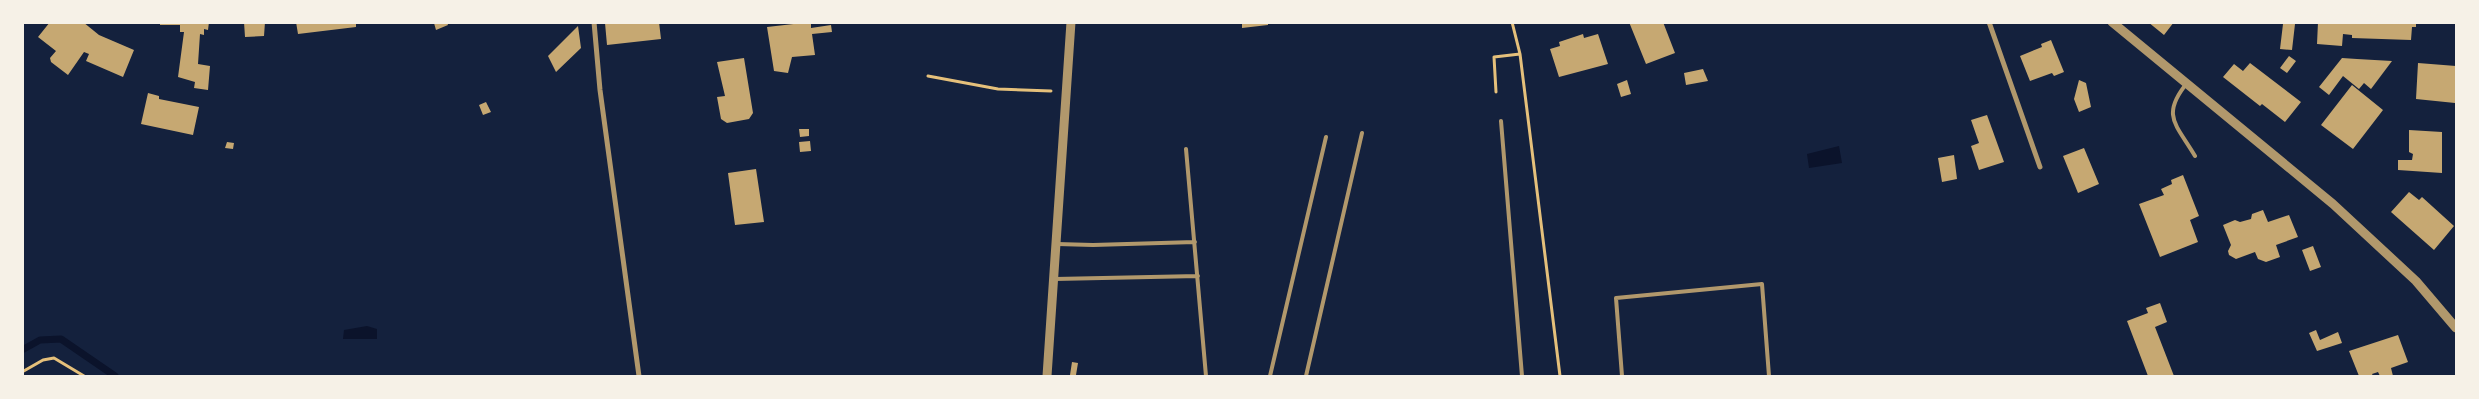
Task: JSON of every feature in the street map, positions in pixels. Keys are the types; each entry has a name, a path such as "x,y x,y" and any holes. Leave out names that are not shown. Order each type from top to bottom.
{"street":[{"path":"594,22 600,90 639,376"},
{"path":"1047,376 1071,22"},
{"path":"1989,22 2040,167"},
{"path":"2112,22 2325,198 2386,252 2416,281 2456,328"}],"lane":[{"path":"2187,83 2176,97 2171,108 2173,118 2196,156"},
{"path":"1501,121 1522,376"},
{"path":"1306,376 1362,134"},
{"path":"1270,376 1326,137"},
{"path":"1186,149 1206,376"},
{"path":"1057,244 1093,245 1195,242"},
{"path":"1055,279 1198,276"},
{"path":"1622,376 1616,298 1762,284 1769,376"}],"path":[{"path":"1512,22 1520,54 1560,376"},
{"path":"1496,92 1494,56 1520,54"},
{"path":"928,76 998,89 1067,92"},
{"path":"22,372 43,360 54,358 84,376"}],"water":[{"path":"1839,146 1842,163 1809,168 1807,154"},
{"path":"367,326 377,329 377,339 343,339 344,330"}],"building":[{"path":"50,22 83,22 99,35 134,50 123,77 86,61 89,54 84,52 68,75 51,62 50,58 56,51 38,37"},
{"path":"160,22 209,22 208,30 204,29 204,35 200,34 198,64 210,66 208,90 194,88 195,82 178,77 184,32 180,32 180,25 160,25"},
{"path":"244,22 265,22 264,36 245,37"},
{"path":"296,22 360,22 360,24 356,24 356,27 298,34"},
{"path":"447,22 448,25 436,30 434,23"},
{"path":"659,22 661,39 607,45 605,23"},
{"path":"811,22 811,28 831,25 832,32 812,34 815,55 792,57 788,73 774,71 767,27"},
{"path":"1242,22 1268,22 1268,25 1242,28"},
{"path":"1629,22 1663,22 1675,53 1646,64"},
{"path":"2148,22 2174,22 2164,35"},
{"path":"2318,22 2416,22 2416,27 2412,27 2411,40 2352,38 2352,35 2343,34 2342,46 2317,44"},
{"path":"2283,24 2295,24 2292,50 2280,49"},
{"path":"578,26 581,48 556,72 548,56"},
{"path":"1583,34 1584,38 1598,34 1608,64 1559,77 1550,49 1560,46 1559,42"},
{"path":"2051,40 2064,72 2054,76 2052,73 2030,81 2020,56 2042,47 2041,44"},
{"path":"2289,56 2296,61 2287,73 2280,68"},
{"path":"744,58 753,113 749,119 727,123 721,119 717,97 725,96 717,62"},
{"path":"2342,58 2392,61 2371,89 2364,83 2359,89 2343,76 2329,95 2319,87"},
{"path":"2250,63 2301,102 2285,122 2262,104 2260,106 2223,77 2234,64 2243,71"},
{"path":"2418,63 2456,66 2455,103 2416,99"},
{"path":"1703,69 1708,81 1686,85 1684,73"},
{"path":"1627,80 1631,94 1621,97 1617,84"},
{"path":"2079,80 2086,83 2091,107 2079,112 2074,99"},
{"path":"2352,85 2383,110 2353,149 2321,125"},
{"path":"148,93 159,96 159,99 199,107 193,135 141,124"},
{"path":"486,102 491,112 483,115 479,105"},
{"path":"1987,115 2004,162 1979,170 1971,146 1979,143 1971,120"},
{"path":"799,129 809,129 809,136 800,137"},
{"path":"2409,130 2442,132 2442,173 2398,170 2398,160 2412,160 2413,154 2409,152"},
{"path":"810,141 811,151 800,152 799,142"},
{"path":"227,142 234,143 233,149 225,148"},
{"path":"2084,148 2099,184 2078,193 2063,156"},
{"path":"1954,155 1957,179 1942,182 1938,158"},
{"path":"756,169 764,222 735,225 728,173"},
{"path":"2183,175 2199,216 2190,220 2198,242 2160,257 2139,204 2164,195 2161,189 2172,184 2171,180"},
{"path":"2409,192 2419,200 2422,197 2454,226 2434,250 2391,212"},
{"path":"2263,210 2268,222 2289,215 2298,237 2276,245 2280,257 2266,262 2258,259 2255,252 2236,259 2229,255 2228,251 2231,245 2223,225 2235,220 2240,222 2251,219 2252,214"},
{"path":"2313,246 2321,267 2310,271 2302,250"},
{"path":"2160,303 2167,322 2155,327 2174,376 2148,376 2127,321 2148,313 2146,308"},
{"path":"2316,330 2320,340 2338,332 2342,343 2317,351 2309,333"},
{"path":"2398,335 2408,362 2391,368 2393,376 2380,376 2378,372 2372,374 2373,376 2359,376 2349,351"},
{"path":"1072,362 1078,363 1076,375 1070,375"}],"waterway":[{"path":"22,350 40,340 61,339 115,376"}]}
